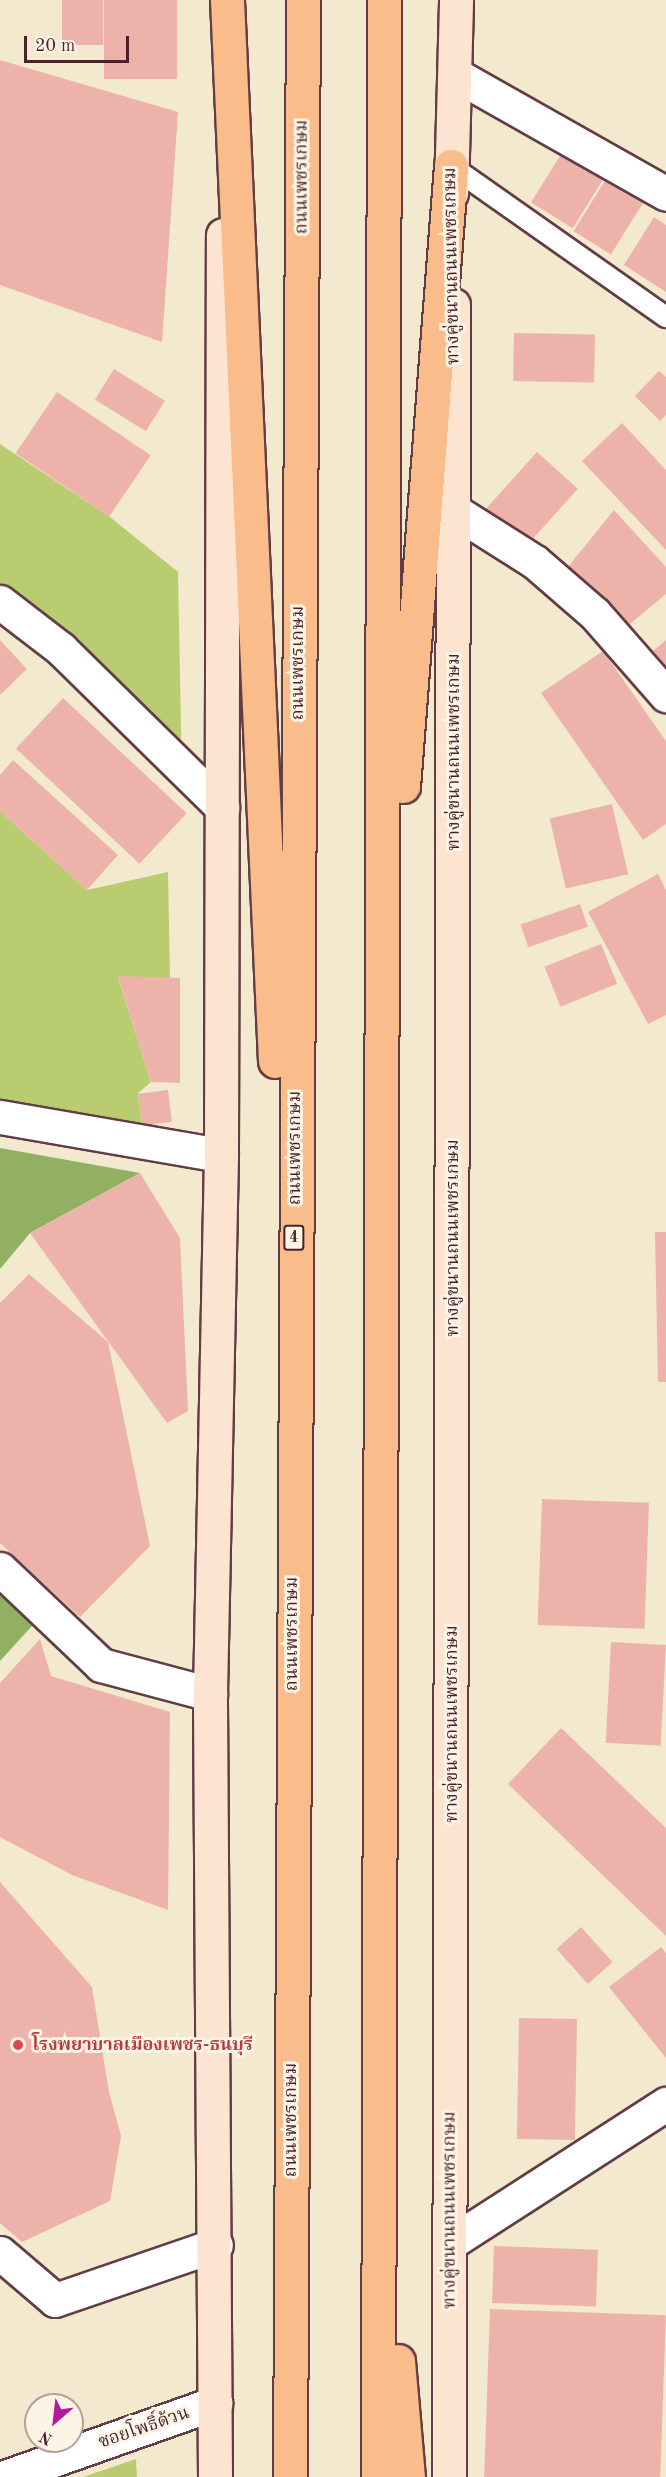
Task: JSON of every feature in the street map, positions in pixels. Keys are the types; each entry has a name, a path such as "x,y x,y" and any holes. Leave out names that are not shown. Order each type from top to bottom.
{"highway":[{"path":"225,0 293,1458"},
{"name":"ถนนเพชรเกษม","path":"290,2477 293,1458 303,0"},
{"path":"378,2477 381,2159 384,0"},
{"path":"383,1048 451,165"},
{"path":"381,2159 408,2477"},
{"path":"283,2477 290,2374"}],"main road":[{"path":"215,2477 216,2246 210,1694 221,1155 225,0"},
{"name":"ทางคู่ขนานถนนเพชรเกษม","path":"449,2477 456,512 451,165 456,75 456,0"}],"street":[{"path":"456,75 666,194"},
{"path":"456,512 552,577 595,614 666,695"},
{"path":"0,602 61,649 222,807"},
{"path":"0,1117 221,1155"},
{"path":"0,1569 101,1665 210,1694"},
{"path":"450,2243 666,2104"},
{"path":"0,2253 55,2300 216,2246"},
{"name":"ซอยโพธิ์ด้วน","path":"5,2477 215,2403"}],"lane":[{"path":"451,165 666,316"}],"green space":[{"path":"0,444 110,517 178,572 182,780 0,611"},
{"path":"0,811 87,890 168,872 170,978 118,977 151,1082 138,1093 142,1125 0,1102"},
{"path":"0,1148 140,1173 30,1233 0,1269"},
{"path":"0,1578 42,1615 0,1661"},
{"path":"136,2459 137,2477 83,2477"}],"building":[{"path":"62,0 103,0 103,45 62,45"},
{"path":"104,0 177,0 177,79 104,79"},
{"path":"0,60 178,112 162,342 0,285"},
{"path":"565,148 607,174 573,228 531,202"},
{"path":"608,176 645,199 611,254 574,231"},
{"path":"654,217 666,225 666,292 624,265"},
{"path":"514,333 595,334 594,382 513,381"},
{"path":"114,369 165,401 146,431 95,400"},
{"path":"659,371 666,377 666,415 660,421 635,396"},
{"path":"57,392 151,455 109,517 16,453"},
{"path":"622,423 666,470 666,550 582,461"},
{"path":"537,452 578,489 524,548 483,511"},
{"path":"614,510 666,567 666,594 624,629 563,573"},
{"path":"0,640 27,669 0,695"},
{"path":"666,640 666,667 653,651"},
{"path":"603,651 666,741 666,824 643,840 541,693"},
{"path":"63,698 187,813 140,864 16,748"},
{"path":"13,760 118,855 87,890 0,811 0,775"},
{"path":"612,804 628,874 566,889 550,818"},
{"path":"658,874 666,890 666,1015 648,1024 588,912"},
{"path":"580,904 588,927 528,947 520,925"},
{"path":"601,944 617,984 561,1007 544,967"},
{"path":"118,976 180,978 180,1083 151,1082"},
{"path":"168,1090 172,1122 142,1125 138,1094"},
{"path":"140,1173 180,1238 188,1411 167,1423 30,1233"},
{"path":"655,1232 666,1232 666,1382 658,1382"},
{"path":"29,1274 108,1342 150,1546 80,1617 0,1543 0,1303"},
{"path":"542,1499 649,1503 645,1629 538,1625"},
{"path":"40,1639 51,1676 170,1712 168,1910 72,1875 0,1837 0,1683"},
{"path":"611,1642 666,1645 661,1746 606,1743"},
{"path":"561,1728 666,1828 666,1936 508,1784"},
{"path":"0,1882 92,1987 109,2092 121,2136 110,2201 22,2242 0,2223"},
{"path":"581,1927 612,1962 588,1984 556,1949"},
{"path":"661,1947 666,1953 666,2058 609,1987"},
{"path":"519,2018 577,2019 575,2140 517,2139"},
{"path":"494,2246 598,2250 596,2307 492,2303"},
{"path":"490,2309 666,2315 660,2477 484,2477"}],"place":[{"name":"โรงพยาบาลเมืองเพชร-ธนบุรี","path":"18,2045"}]}
